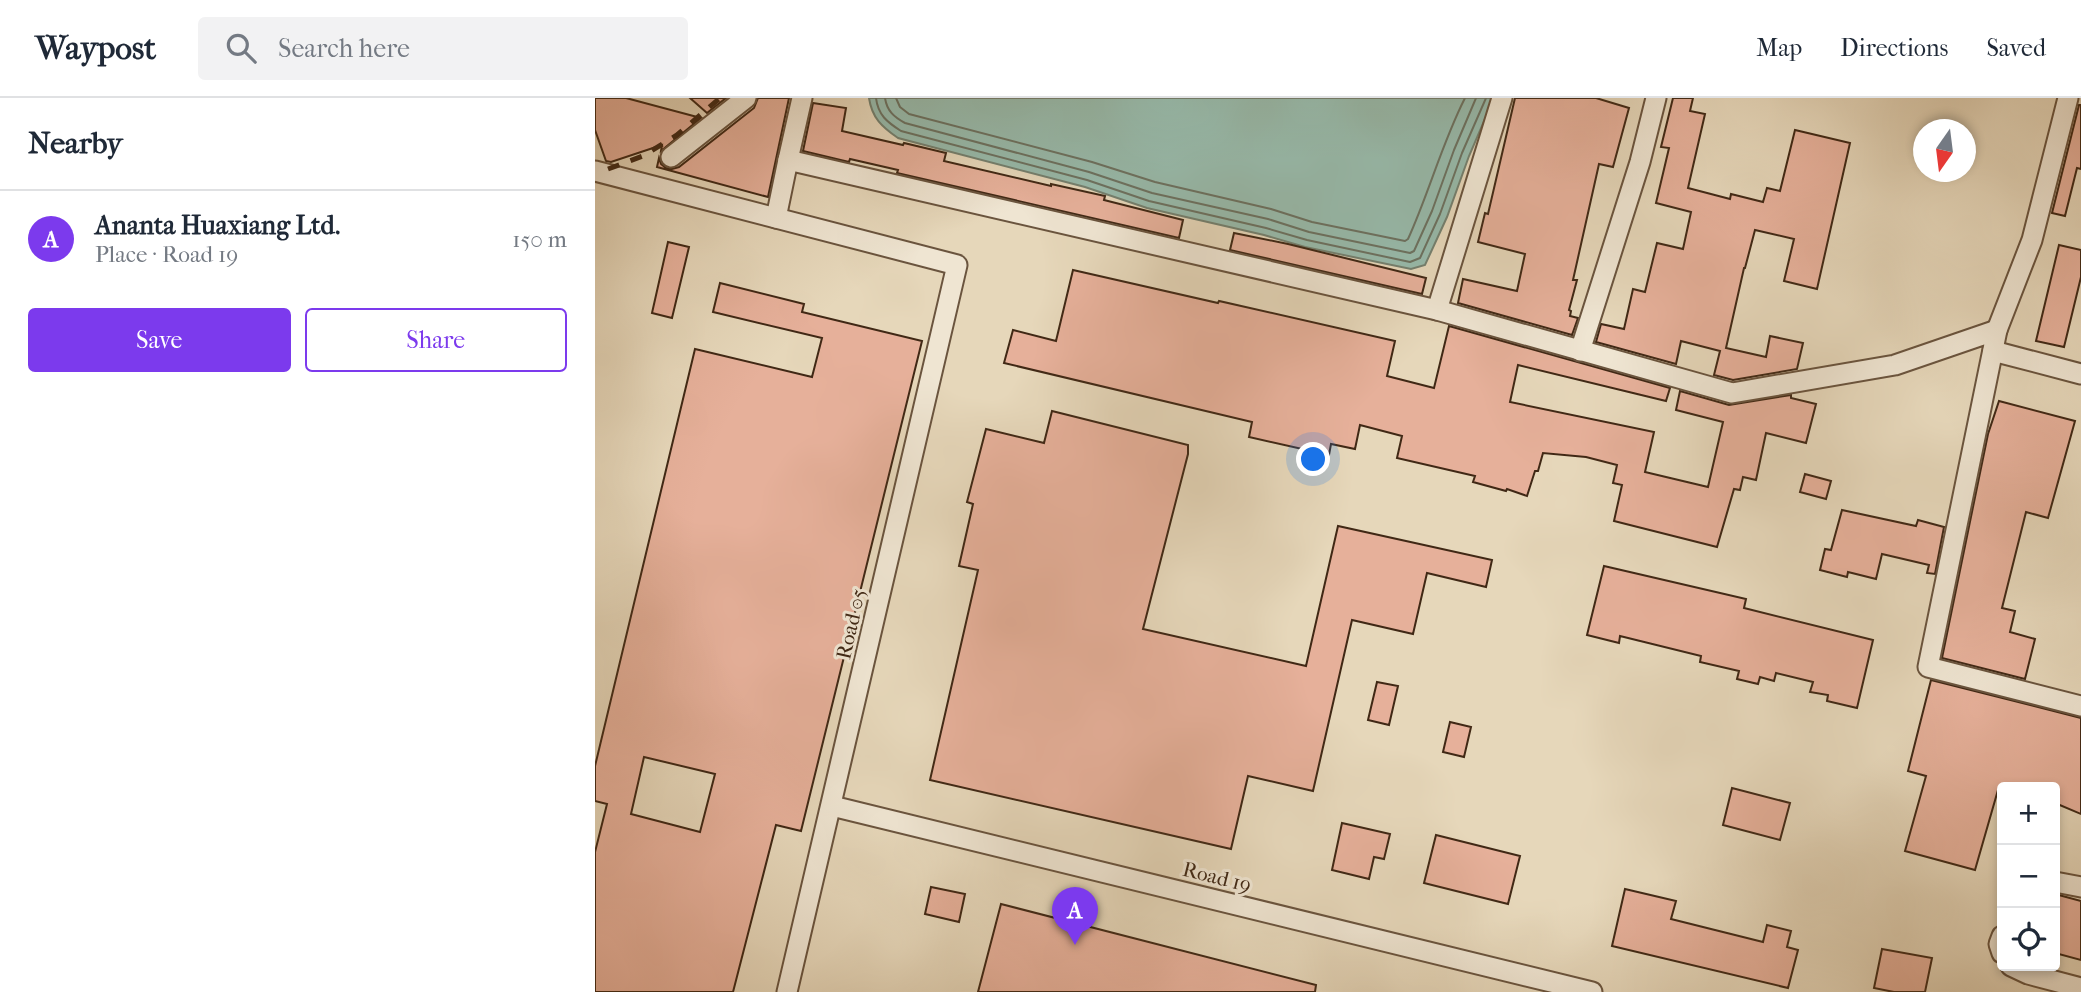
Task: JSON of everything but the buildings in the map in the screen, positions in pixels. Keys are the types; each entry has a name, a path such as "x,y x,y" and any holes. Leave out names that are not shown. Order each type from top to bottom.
{"street":[{"path":"671,158 746,98"},
{"path":"595,171 776,218 802,98"},
{"path":"1437,310 1502,98"},
{"path":"1580,351 1640,162 1655,98"},
{"path":"2068,98 2032,240 1997,330 1927,667 2081,706"},
{"path":"789,160 1437,310 1732,393 1895,365 1997,330"},
{"name":"Road 05","path":"776,218 957,265 787,992"},
{"path":"1993,351 2081,373"},
{"name":"Road 19","path":"832,806 1592,992"},
{"path":"2060,883 2081,887"},
{"path":"2022,971 2081,988"}],"water":[{"path":"869,98 1494,98 1425,265 1411,269 1305,247 1147,208 1085,187 898,138 879,121"}],"railway":[{"path":"608,169 643,156 677,135 720,98"}],"place":[{"name":"Ananta Huaxiang Ltd.","path":"1075,945"}]}
